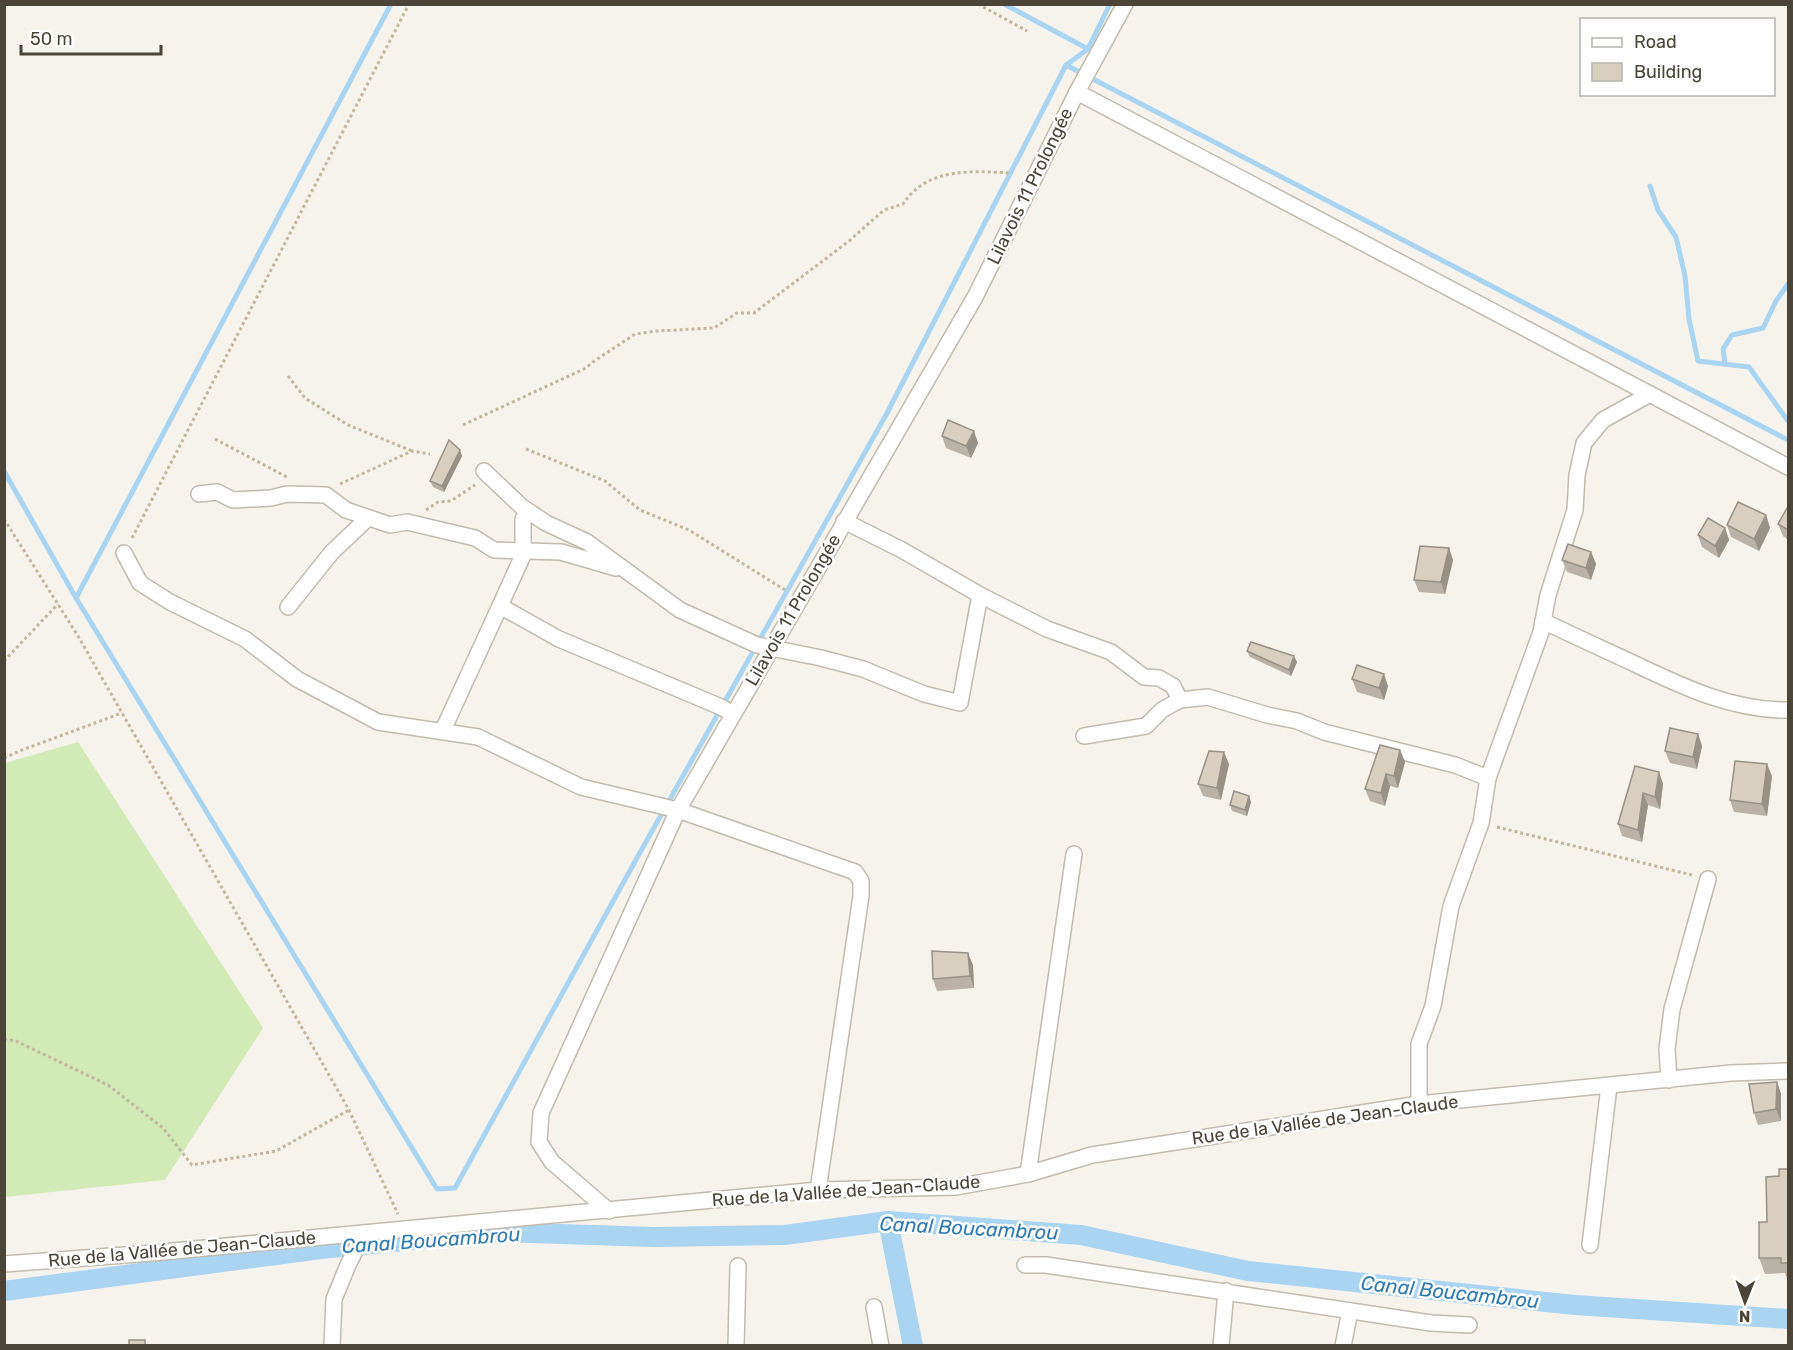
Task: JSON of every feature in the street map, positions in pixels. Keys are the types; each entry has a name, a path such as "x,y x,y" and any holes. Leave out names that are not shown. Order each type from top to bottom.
{"street":[{"name":"Lilavois 11 Prolongée","path":"609,1211 552,1162 539,1142 541,1113 678,810 975,297 1077,92 1125,4"},
{"path":"1077,92 1788,467"},
{"path":"1419,1104 1419,1044 1434,1006 1451,906 1481,823 1488,778 1530,664 1548,595 1575,510 1577,475 1584,443 1603,420 1650,393"},
{"path":"487,473 530,512 564,532 587,542 680,610 757,645 863,669 924,694 960,703 980,595"},
{"path":"199,494 217,492 233,500 271,498 287,494 326,495 346,510 390,525 407,522 475,538 494,550 561,552 628,571"},
{"path":"442,730 523,555 523,519 530,512"},
{"path":"288,607 332,552 368,518"},
{"path":"844,521 1047,629 1111,652 1144,677 1159,678 1173,686 1180,700"},
{"path":"124,553 140,583 170,602 245,639 306,684 378,722 478,737 581,788 678,810 855,872 861,881 861,896 818,1190"},
{"path":"500,606 559,639 733,714"},
{"path":"1543,621 1683,686 1730,702 1768,710 1788,710"},
{"path":"1084,736 1146,726 1162,710 1180,700 1208,697 1324,732 1444,762 1488,778"},
{"path":"1028,1174 1074,854"},
{"path":"1669,1080 1667,1049 1672,1009 1708,879"},
{"name":"Rue de la Vallée de Jean-Claude","path":"4,1264 152,1253 818,1190 956,1187 1028,1174 1092,1155 1419,1104 1731,1073 1788,1071"},
{"path":"1590,1245 1609,1086"},
{"path":"332,1346 334,1299 364,1233"},
{"path":"1025,1265 1046,1265 1431,1323 1469,1325"},
{"path":"736,1346 738,1266"},
{"path":"1221,1346 1226,1291"},
{"path":"874,1307 881,1346"},
{"path":"1343,1346 1350,1311"}],"path":[{"path":"124,553 409,4"},
{"path":"978,4 1028,31"},
{"path":"463,425 586,368 635,334 714,328 737,313 754,313 849,241 884,210 903,204 912,191 937,178 968,171 1011,173"},
{"path":"288,376 305,398 348,426 412,451 430,454"},
{"path":"214,439 292,480"},
{"path":"526,449 605,481 640,510 689,530 800,598"},
{"path":"317,495 412,451"},
{"path":"407,522 438,502 451,501 487,473"},
{"path":"4,519 58,604 122,713 349,1110 405,1229"},
{"path":"4,662 58,604"},
{"path":"4,758 122,713"},
{"path":"1481,823 1708,879"},
{"path":"4,1039 16,1041 108,1085 163,1128 192,1165 276,1150 349,1110"}],"green space":[{"path":"78,742 263,1028 165,1180 5,1197 5,763"}],"building":[{"path":"948,420 974,431 966,446 942,436"},
{"path":"449,440 460,450 442,486 430,481"},
{"path":"1738,502 1766,515 1754,539 1727,525"},
{"path":"1788,508 1788,530 1778,524"},
{"path":"1708,518 1725,528 1715,546 1698,535"},
{"path":"1568,544 1591,552 1586,568 1562,560"},
{"path":"1420,546 1449,548 1441,582 1414,580"},
{"path":"1251,642 1294,656 1289,670 1247,651"},
{"path":"1357,665 1384,674 1379,688 1352,679"},
{"path":"1670,728 1698,734 1693,757 1665,751"},
{"path":"1380,745 1400,750 1394,776 1386,774 1381,793 1365,789"},
{"path":"1209,751 1224,752 1217,788 1198,784"},
{"path":"1735,761 1767,764 1762,804 1730,800"},
{"path":"1635,766 1659,772 1655,797 1643,793 1638,830 1618,824"},
{"path":"1234,791 1249,796 1245,810 1230,805"},
{"path":"932,951 968,953 970,976 933,979"},
{"path":"1777,1082 1776,1109 1754,1113 1749,1084"},
{"path":"1779,1169 1788,1169 1788,1263 1781,1263 1781,1258 1759,1258 1759,1222 1767,1222 1766,1177 1779,1176"},
{"path":"129,1340 145,1340 145,1346 129,1346"}],"waterway":[{"path":"76,598 391,4"},
{"path":"1004,4 1088,49"},
{"path":"4,471 76,598 437,1189 455,1188 638,856 886,415 1066,65 1088,49 1110,4"},
{"path":"1066,65 1788,440"},
{"path":"1650,186 1658,210 1676,237 1685,276 1689,319 1698,361 1749,367 1788,421"},
{"path":"1725,364 1723,349 1732,335 1763,328 1776,301 1788,284"},
{"path":"888,1221 913,1346"},
{"name":"Canal Boucambrou","path":"4,1291 321,1249 497,1232 654,1237 785,1235 888,1221 1081,1235 1248,1271 1575,1305 1788,1319"}]}
